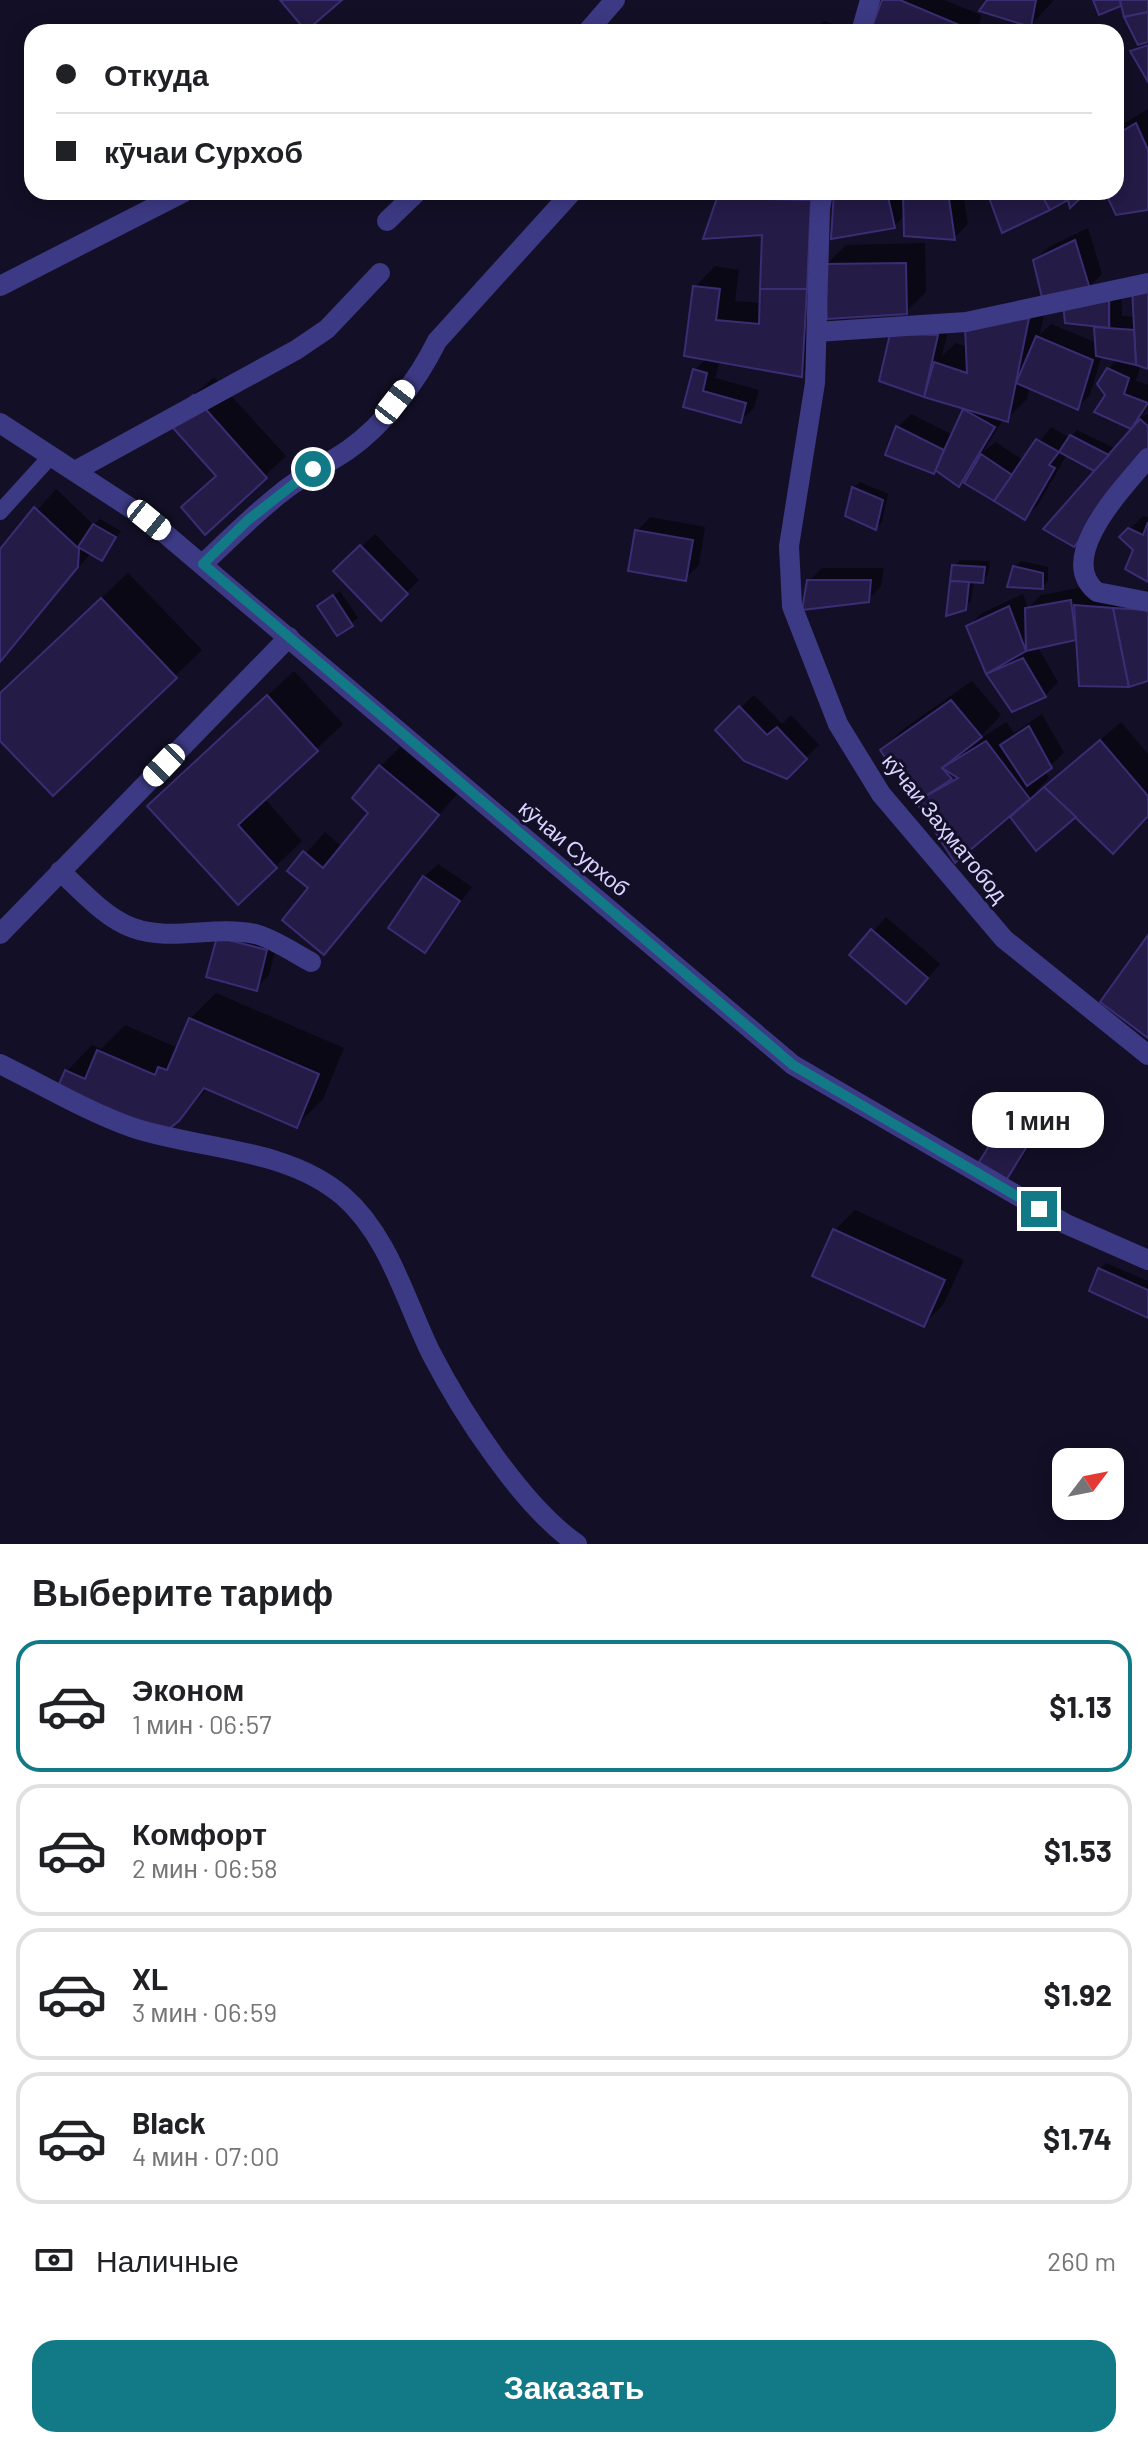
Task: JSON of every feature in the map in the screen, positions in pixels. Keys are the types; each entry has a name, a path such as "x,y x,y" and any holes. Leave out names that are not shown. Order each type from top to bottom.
{"street":[{"path":"594,24 615,0"},
{"path":"863,24 870,0"},
{"path":"0,286 168,200"},
{"path":"387,221 409,200"},
{"path":"203,564 279,494 313,469 349,450 379,421 427,362 437,341 565,200"},
{"name":"кӯчаи Заҳматобод","path":"823,200 815,383 789,546 788,580 792,606 838,724 881,794 1004,939 1148,1055"},
{"path":"75,471 296,350 327,329 380,273"},
{"path":"817,332 966,322 1148,283"},
{"name":"кӯчаи Сурхоб","path":"0,423 149,520 793,1065 1066,1224 1148,1260"},
{"path":"1148,458 1104,512 1082,558 1081,572 1097,592 1148,602"},
{"path":"0,934 289,637"},
{"path":"60,871 101,908 131,927 149,933 212,931 257,934 311,962"},
{"path":"0,1064 131,1127 265,1159 311,1175 343,1196 382,1244 432,1355 511,1481 577,1544"}],"lane":[{"path":"0,512 51,456"}],"building":[{"path":"280,0 342,0 314,24 300,24"},
{"path":"882,0 900,0 957,24 873,24"},
{"path":"987,0 1036,0 1032,24 1021,24 979,11"},
{"path":"1093,0 1120,0 1121,6 1099,15"},
{"path":"1120,0 1148,0 1148,12 1124,17"},
{"path":"1148,12 1148,42 1138,45 1124,17"},
{"path":"1148,45 1148,82 1130,51"},
{"path":"1136,123 1148,150 1148,210 1116,215 1109,200 1124,200 1124,130"},
{"path":"716,200 811,200 807,289 760,289 762,235 703,239"},
{"path":"833,200 889,200 895,228 831,239"},
{"path":"903,200 949,200 955,240 904,236"},
{"path":"990,200 1044,200 1050,210 1002,233"},
{"path":"1044,200 1068,200 1050,210"},
{"path":"1068,200 1078,200 1070,208"},
{"path":"1075,240 1090,289 1044,306 1033,260"},
{"path":"906,263 907,314 827,319 824,264"},
{"path":"693,286 720,289 716,320 759,324 760,289 807,289 802,377 684,356"},
{"path":"1132,287 1148,287 1148,369 1136,365"},
{"path":"1109,301 1109,328 1065,323 1063,303"},
{"path":"1029,318 1008,422 924,397 934,362 967,373 965,327"},
{"path":"1094,327 1134,330 1136,365 1096,356"},
{"path":"890,334 938,335 924,397 879,381"},
{"path":"1036,336 1093,360 1078,410 1016,383"},
{"path":"1107,368 1129,378 1124,394 1148,403 1131,429 1094,412 1105,395 1097,384"},
{"path":"693,369 707,373 703,391 746,403 741,423 683,407"},
{"path":"193,395 267,478 205,535 181,507 216,476 166,420"},
{"path":"963,409 995,427 959,487 935,470"},
{"path":"1140,419 1148,426 1148,449 1074,547 1043,529"},
{"path":"896,426 944,450 934,474 885,455"},
{"path":"1070,435 1109,455 1094,471 1059,452"},
{"path":"1036,439 1059,452 1049,465 1055,468 1025,520 994,501"},
{"path":"981,454 1012,475 994,501 964,483"},
{"path":"852,487 883,500 876,530 845,516"},
{"path":"34,507 79,549 78,567 0,662 0,549"},
{"path":"1148,522 1148,582 1125,569 1133,550 1119,537 1128,528 1143,535"},
{"path":"93,524 116,537 102,561 78,547"},
{"path":"635,530 693,540 686,581 628,571"},
{"path":"360,545 408,594 381,621 333,571"},
{"path":"952,565 985,567 983,583 950,581"},
{"path":"1013,566 1043,573 1043,589 1007,587"},
{"path":"807,580 871,580 869,602 802,610"},
{"path":"950,581 969,582 966,610 946,616"},
{"path":"333,595 353,626 337,636 317,606"},
{"path":"101,598 177,678 53,796 0,741 0,693"},
{"path":"1071,600 1076,640 1026,651 1025,608"},
{"path":"1074,605 1113,608 1129,687 1079,686"},
{"path":"1009,606 1026,651 986,674 966,626"},
{"path":"1113,608 1148,610 1148,681 1129,687"},
{"path":"1023,658 1046,697 1012,712 986,674"},
{"path":"267,695 318,751 238,825 277,868 238,905 147,806"},
{"path":"951,700 982,737 942,768 952,779 916,802 880,750"},
{"path":"739,706 767,735 777,727 807,759 787,779 744,761 715,730"},
{"path":"1029,726 1052,768 1027,786 1000,745"},
{"path":"1100,740 1148,796 1148,816 1113,854 1044,787"},
{"path":"986,741 1030,799 955,863 916,802 958,778 942,768"},
{"path":"379,765 439,815 324,955 282,920 308,888 287,871 303,851 323,868 368,813 352,798"},
{"path":"1044,787 1076,817 1036,851 1010,817"},
{"path":"423,876 460,901 425,953 388,928"},
{"path":"871,929 928,978 906,1004 849,955"},
{"path":"1148,935 1148,1038 1100,1002"},
{"path":"217,937 267,950 257,991 206,977"},
{"path":"189,1018 319,1074 297,1128 204,1088 179,1121 162,1134 57,1089 65,1070 85,1079 97,1050 155,1075 158,1067 167,1070"},
{"path":"1010,1113 1037,1130 1007,1179 979,1162"},
{"path":"833,1229 945,1280 924,1327 812,1276"},
{"path":"1098,1268 1148,1290 1148,1318 1089,1291"}],"route":[{"path":"313,469 248,520 203,564 793,1065 1039,1209"}]}
